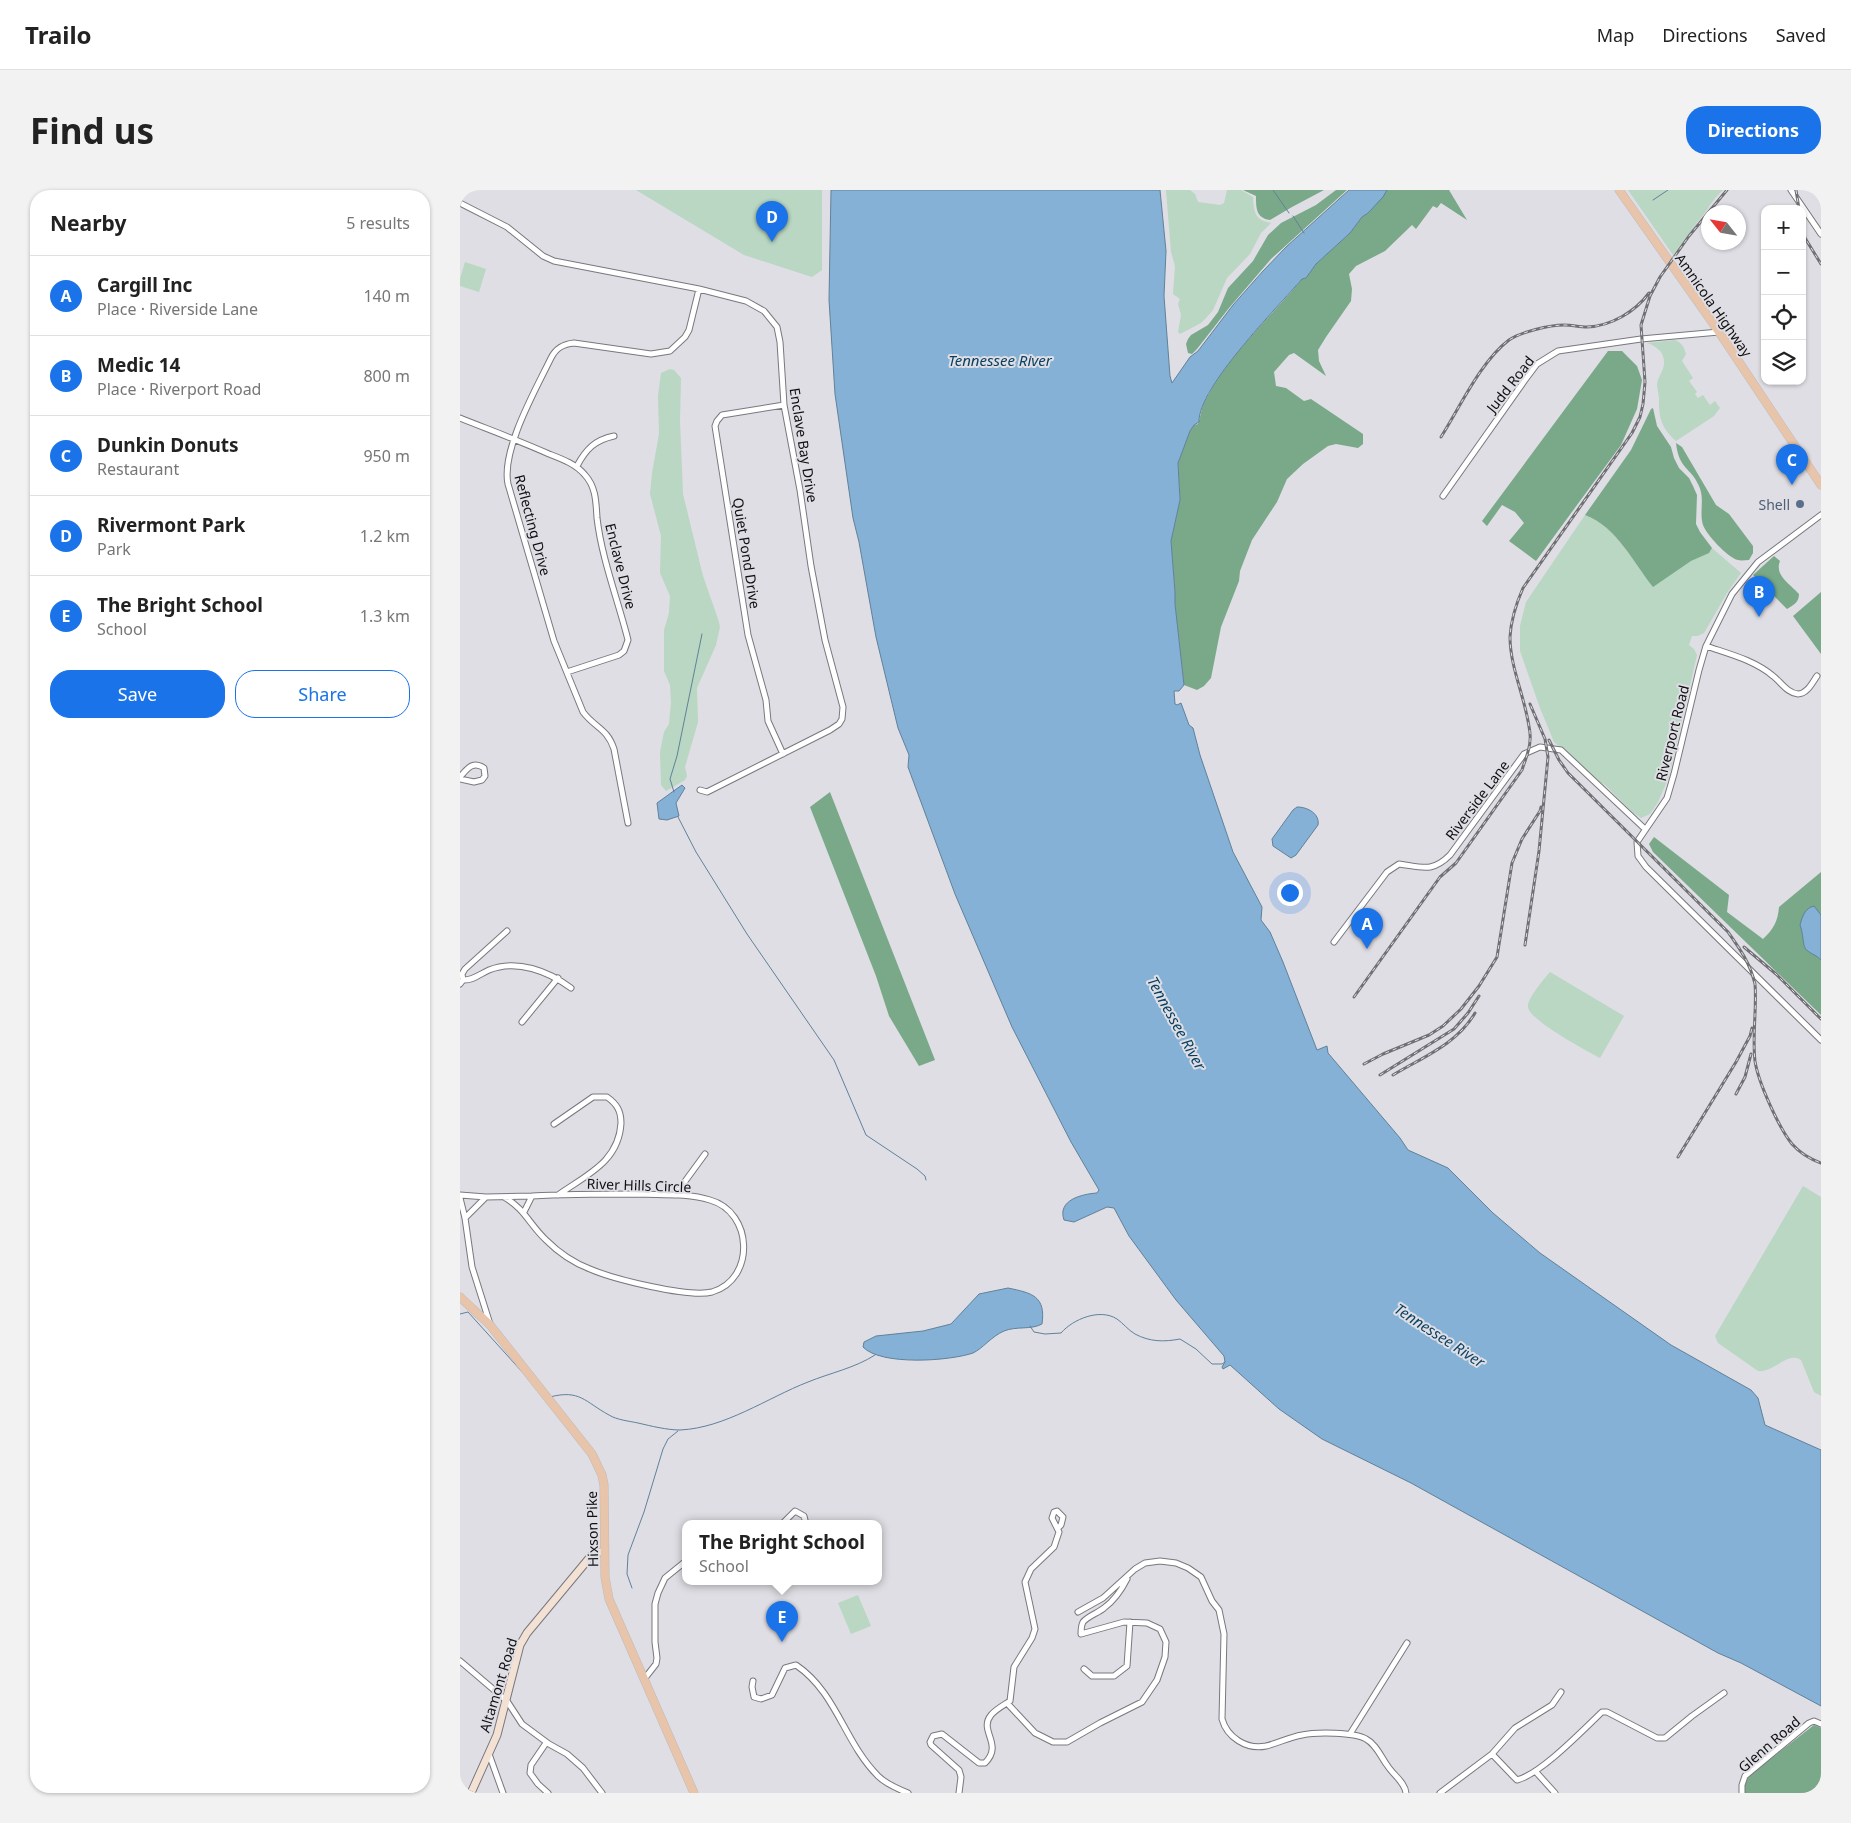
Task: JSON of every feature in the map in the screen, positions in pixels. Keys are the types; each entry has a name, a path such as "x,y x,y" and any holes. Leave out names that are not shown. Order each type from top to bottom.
{"main road":[{"name":"Amnicola Highway","path":"1619,190 1821,484"},
{"name":"Hixson Pike","path":"460,1298 490,1325 592,1454 602,1475 604,1486 606,1588 609,1599 694,1793"}],"street":[{"path":"1790,190 1821,234"},
{"name":"Enclave Bay Drive","path":"460,203 507,227 543,256 554,261 699,289 746,301 756,305 771,318 777,327 780,342 784,405 825,640 843,707 842,719 839,724 783,754 707,792 700,790"},
{"name":"Reflecting Drive","path":"628,823 611,740 606,732 591,722 583,712 554,641 508,484 507,466 515,440 551,358 558,348 574,343 651,354 670,351 685,337 689,330 699,289"},
{"name":"Judd Road","path":"1443,496 1525,380 1537,364 1545,358 1558,351 1587,346 1718,332"},
{"name":"Quiet Pond Drive","path":"783,754 768,721 766,700 748,635 715,426 722,415 784,405"},
{"path":"460,418 577,466 590,446 599,440 614,436"},
{"name":"Enclave Drive","path":"567,672 620,655 624,651 628,640 605,560 599,533 595,493 586,475 577,466"},
{"name":"Riverport Road","path":"1821,515 1758,562 1732,594 1706,646 1667,798 1645,829 1638,841 1637,847 1638,856 1646,867 1821,1040"},
{"path":"1706,646 1751,662 1772,675 1790,692 1799,694 1807,690 1816,676"},
{"name":"Riverside Lane","path":"1334,942 1387,872 1399,864 1430,869 1441,864 1450,855 1524,754 1540,747 1561,750 1645,829"},
{"path":"475,765 484,768 485,776 482,780 474,782 460,778 470,766 475,765"},
{"path":"507,931 465,968 462,974 462,982 500,967 531,968 558,978 571,988"},
{"path":"522,1022 558,978"},
{"path":"554,1124 593,1097 607,1097 618,1107 620,1113 620,1133 617,1146 610,1157 557,1195"},
{"path":"675,1195 705,1154"},
{"name":"River Hills Circle","path":"460,1196 675,1195 710,1200 721,1205 741,1226 744,1243 742,1260 731,1280 719,1289 711,1292 694,1294 678,1292 610,1276 589,1269 558,1250 545,1240 516,1204 504,1197"},
{"path":"460,1196 466,1218 472,1267 490,1325"},
{"path":"524,1212 532,1196"},
{"path":"466,1218 486,1197"},
{"path":"786,1520 795,1511 804,1516 805,1520"},
{"path":"960,1793 961,1778 959,1770 931,1746 931,1739 937,1734 942,1734 980,1763 985,1763 993,1752 994,1744 987,1725 989,1717 1010,1701 1014,1667 1035,1630 1025,1582 1031,1570 1054,1547 1059,1532 1058,1528"},
{"name":"Altamont Road","path":"471,1793 497,1735 520,1645 527,1633 591,1556 598,1552 604,1552"},
{"path":"1078,1612 1103,1598 1135,1569 1145,1563 1160,1561 1176,1563 1188,1568 1200,1577 1212,1601 1219,1610 1224,1634 1222,1719 1224,1726 1234,1740 1248,1745 1264,1746 1303,1734 1350,1734 1364,1738 1370,1742 1388,1768 1404,1785 1406,1793"},
{"path":"645,1678 656,1664 657,1658 655,1604 658,1593 665,1578 682,1564"},
{"path":"1007,1703 1035,1733 1053,1742 1067,1742 1142,1702 1157,1680 1165,1658 1166,1642 1160,1629 1147,1623 1124,1622 1081,1634 1081,1628 1085,1620 1115,1598 1122,1590 1128,1576"},
{"path":"1084,1669 1092,1676 1114,1676 1127,1666 1130,1622"},
{"path":"1350,1734 1407,1643"},
{"path":"460,1661 507,1701 522,1724 546,1742 567,1754 583,1768 602,1793"},
{"path":"753,1680 754,1697 761,1699 768,1698 776,1689 785,1668 796,1665 808,1673 819,1684 857,1749 879,1777 907,1793"},
{"path":"1440,1793 1492,1754 1515,1728 1552,1705 1561,1692"},
{"path":"1492,1754 1517,1780 1536,1772 1602,1712 1607,1712 1657,1738 1665,1738 1724,1693"},
{"name":"Glenn Road","path":"1742,1793 1745,1776 1809,1723 1814,1721 1821,1724"},
{"path":"546,1742 531,1765 530,1773 548,1793"},
{"path":"489,1754 503,1793"},
{"path":"1536,1772 1555,1793"}],"green space":[{"path":"636,190 822,190 822,270 812,277 744,255"},
{"path":"1166,190 1190,190 1195,194 1198,202 1220,205 1224,203 1227,190 1241,190 1253,197 1258,217 1265,222 1271,223 1261,233 1250,254 1227,278 1213,310 1201,323 1180,334 1178,332 1181,315 1178,304 1180,299 1173,294 1175,266 1171,252"},
{"path":"1243,190 1324,190 1270,220 1259,215 1256,196"},
{"path":"1336,190 1347,190 1271,259 1197,349 1192,354 1188,353 1186,344 1188,339 1191,335 1208,325 1218,312 1228,288 1253,261 1268,235 1281,223 1316,205"},
{"path":"1386,190 1449,190 1467,220 1441,203 1437,208 1433,206 1416,229 1412,225 1385,251 1356,266 1349,274 1352,289 1351,301 1318,350 1319,361 1326,376 1294,353 1289,355 1274,372 1276,386 1286,388 1304,401 1311,399 1363,434 1363,444 1358,448 1336,444 1328,446 1303,464 1287,479 1277,502 1252,540 1240,571 1239,581 1221,627 1211,678 1204,686 1197,690 1184,685 1175,604 1171,541 1180,500 1178,463 1190,431 1194,425 1198,424 1204,402 1238,351 1302,279 1306,278 1316,264 1350,233"},
{"path":"1628,190 1723,190 1710,205 1701,205 1701,217 1673,255"},
{"path":"465,262 486,269 479,292 460,286"},
{"path":"1675,340 1681,344 1686,354 1682,361 1693,378 1689,381 1697,392 1695,394 1698,398 1703,395 1710,405 1715,401 1720,408 1714,416 1676,441 1664,427 1660,412 1657,384 1663,369 1663,356 1658,349 1647,343"},
{"path":"1608,351 1622,351 1637,366 1642,380 1637,409 1621,445 1536,561 1509,541 1524,523 1515,512 1502,505 1487,526 1482,521"},
{"path":"670,369 674,370 681,378 680,421 683,494 703,576 720,627 716,645 697,688 698,722 685,767 687,776 685,780 666,791 661,785 660,752 664,732 669,724 671,702 670,685 664,671 664,630 669,613 670,596 660,573 661,536 650,494 659,434 658,396 661,373"},
{"path":"1653,408 1657,426 1671,447 1679,468 1689,478 1697,495 1696,524 1712,548 1709,553 1691,561 1653,587 1615,536 1585,515 1631,450"},
{"path":"1676,443 1682,447 1716,505 1729,514 1753,546 1753,553 1749,560 1738,560 1729,555 1708,534 1702,520 1701,491 1696,480 1682,463"},
{"path":"1585,515 1615,536 1653,586 1691,561 1708,553 1712,548 1741,573 1704,633 1692,636 1689,645 1697,655 1669,777 1658,802 1650,814 1641,818 1554,742 1520,651 1520,626 1526,602"},
{"path":"1774,556 1780,561 1779,571 1781,575 1799,594 1796,603 1787,609 1753,575"},
{"path":"1821,592 1821,654 1793,616"},
{"path":"830,792 935,1060 919,1066 889,1016 876,976 810,807"},
{"path":"1654,837 1729,895 1727,912 1763,939 1774,925 1779,907 1821,872 1821,1015 1653,852 1649,844"},
{"path":"1550,972 1624,1016 1600,1058 1560,1035 1531,1013 1528,1003 1536,989"},
{"path":"1803,1186 1821,1197 1821,1396 1814,1392 1801,1360 1791,1358 1770,1369 1758,1371 1718,1343 1715,1336"},
{"path":"858,1595 871,1626 851,1634 838,1603"},
{"path":"1814,1725 1821,1728 1821,1793 1744,1793 1745,1782 1751,1774"}],"water":[{"name":"Tennessee River","path":"831,190 1160,190 1166,251 1164,296 1172,383 1190,357 1198,351 1233,305 1263,271 1286,247 1349,190 1387,190 1383,197 1362,217 1350,233 1316,264 1306,278 1302,279 1241,348 1211,389 1202,407 1199,422 1190,431 1178,463 1180,500 1171,541 1175,604 1184,685 1179,691 1174,691 1175,704 1181,703 1189,725 1193,728 1200,755 1233,852 1262,907 1261,920 1270,932 1283,962 1317,1050 1327,1046 1328,1053 1408,1150 1448,1168 1493,1213 1540,1253 1671,1345 1751,1390 1758,1398 1765,1425 1821,1450 1821,1706 1741,1663 1718,1653 1411,1483 1322,1439 1279,1409 1230,1365 1223,1369 1224,1356 1176,1300 1129,1236 1114,1208 1107,1207 1074,1222 1064,1220 1064,1207 1067,1203 1078,1197 1097,1193 1099,1190 1071,1142 1012,1027 955,894 908,767 909,755 898,728 876,637 853,518 835,394 829,300"},
{"path":"682,785 685,788 676,803 679,816 667,820 659,819 657,803"},
{"path":"1297,807 1305,808 1315,814 1318,825 1296,855 1291,858 1273,846 1272,839"},
{"path":"1814,906 1821,915 1821,960 1805,948 1800,925 1806,911"},
{"path":"1008,1288 1036,1297 1042,1307 1042,1324 1004,1331 973,1353 949,1358 933,1360 900,1359 872,1353 863,1347 864,1342 876,1336 923,1331 951,1324 979,1294"}],"waterway":[{"path":"1273,190 1289,213"},
{"path":"1653,200 1668,190"},
{"path":"1293,216 1304,233"},
{"path":"674,792 670,779 677,756 702,634"},
{"path":"678,817 696,852 747,934 834,1060 866,1135 917,1169 925,1176 926,1180"},
{"path":"460,1314 468,1312 524,1374"},
{"path":"1030,1326 1034,1332 1045,1334 1061,1333 1072,1323 1087,1317 1095,1315 1110,1316 1141,1337 1157,1341 1180,1339 1196,1349 1212,1364 1222,1364 1225,1362"},
{"path":"550,1397 560,1395 576,1396 588,1401 612,1417 659,1428 680,1430 697,1428 729,1418 816,1379 851,1367 875,1355"},
{"path":"632,1588 627,1574 628,1555 644,1512 663,1449 668,1439 678,1431"}],"railway":[{"path":"1354,997 1440,877 1456,863 1522,770 1529,748 1530,735 1526,710 1514,668 1510,637 1511,624 1518,600 1523,588 1632,433 1640,417 1643,404 1645,382 1641,325 1650,296 1660,277 1689,236 1727,190"},
{"path":"1796,190 1798,205"},
{"path":"1806,240 1821,264"},
{"path":"1441,437 1480,372 1509,340 1528,332 1551,326 1587,327 1605,324 1630,312 1649,293"},
{"path":"1525,945 1539,851 1548,757 1545,739 1530,704"},
{"path":"1549,740 1568,773 1728,932 1740,950 1755,984 1755,1061 1765,1092 1775,1116 1792,1144 1805,1155 1821,1163"},
{"path":"1364,1064 1429,1035 1443,1026 1461,1009 1479,986 1497,957 1512,863 1522,839 1541,807"},
{"path":"1744,947 1776,974 1821,1019"},
{"path":"1380,1075 1454,1029 1479,996"},
{"path":"1393,1075 1449,1041 1468,1024 1475,1013"},
{"path":"1678,1157 1736,1062 1750,1036 1752,1028"},
{"path":"1736,1094 1745,1077 1751,1054"}],"place":[{"name":"Rivermont Park","path":"772,242"},
{"name":"Dunkin Donuts","path":"1792,485"},
{"name":"Shell","path":"1800,504"},
{"name":"Medic 14","path":"1759,617"},
{"name":"Cargill Inc","path":"1367,949"},
{"name":"The Bright School","path":"782,1642"}]}
